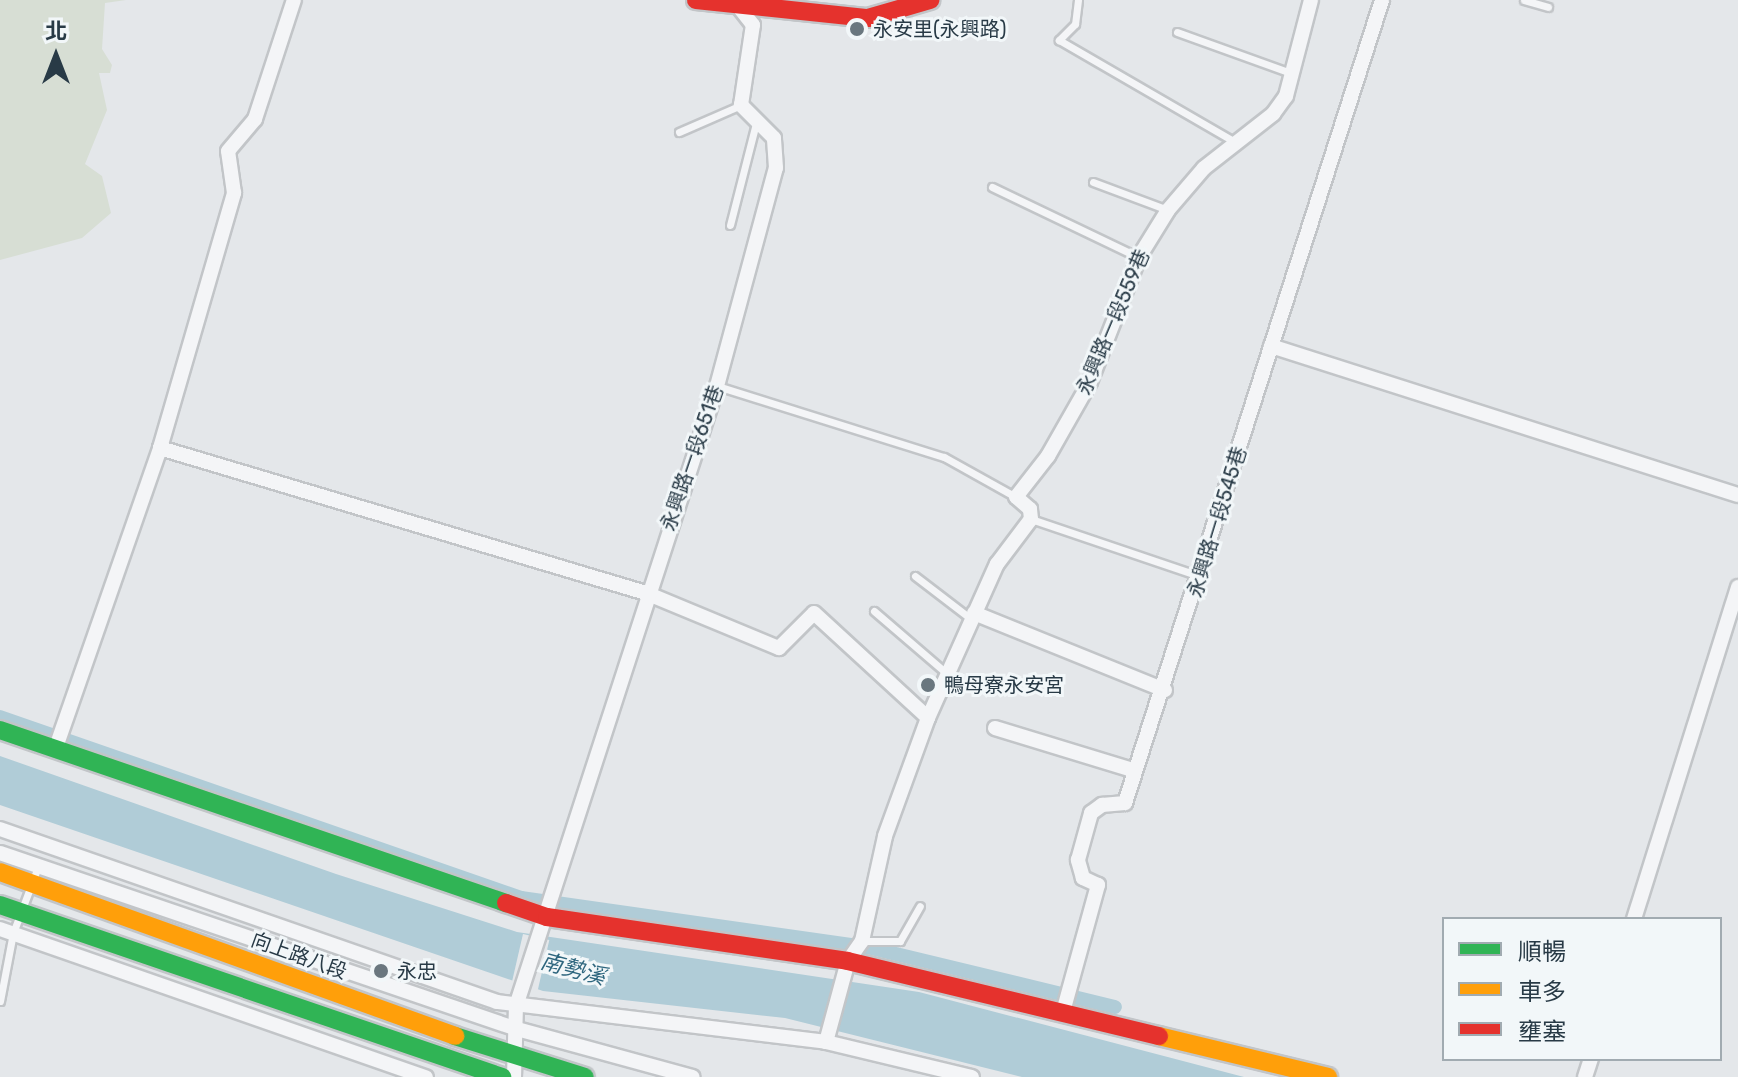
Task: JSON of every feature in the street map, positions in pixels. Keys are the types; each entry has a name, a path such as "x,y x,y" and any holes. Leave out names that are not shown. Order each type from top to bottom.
{"street":[{"path":"55,750 160,448 234,193 228,151 255,119 294,0"},
{"path":"696,0 794,6 868,18 912,2 930,0"},
{"name":"永興路一段559巷","path":"1016,497 1048,456 1090,382 1139,257 1168,210 1233,141 1273,114 1286,96 1311,0"},
{"name":"永興路一段545巷","path":"1063,1012 1098,885 1083,878 1078,860 1091,813 1102,805 1125,803 1132,770 1165,690 1382,0"},
{"path":"740,3 753,25 741,105"},
{"name":"永興路一段651巷","path":"516,1006 547,917 646,593 717,386 776,168 774,138 741,105"},
{"path":"1271,346 1738,495"},
{"path":"160,448 646,593 779,648 814,613 928,718"},
{"path":"828,1036 846,967 862,941 885,836 928,718 997,564 1031,519 1030,509 1016,497"},
{"path":"1635,917 1738,587"},
{"path":"972,615 1165,690"},
{"path":"995,728 1132,770"},
{"path":"0,730 547,917 846,967 1063,1012 1328,1077"},
{"path":"0,829 516,1006 828,1036 972,1077"},
{"path":"0,853 35,875 517,1029 693,1077"},
{"name":"向上路八段","path":"0,872 35,875 515,1068 585,1077"},
{"path":"0,905 502,1077"},
{"path":"6,931 426,1077"},
{"path":"515,1068 516,1006"}],"lane":[{"path":"1078,0 1075,24 1059,40 1233,141"},
{"path":"1524,0 1548,7"},
{"path":"1177,32 1293,74"},
{"path":"679,132 741,105"},
{"path":"730,225 757,121"},
{"path":"1093,182 1168,210"},
{"path":"992,187 1139,257"},
{"path":"717,386 944,457 1016,497"},
{"path":"1031,519 1200,577"},
{"path":"915,576 972,615"},
{"path":"874,611 946,673"},
{"path":"0,1001 6,931 20,912 35,875"},
{"path":"862,941 900,941 920,906"}],"shaded area":[{"path":"0,0 126,0 105,3 102,49 112,65 110,73 99,73 107,110 85,164 102,176 111,213 82,238 0,260"}],"water":[{"name":"南勢溪","path":"0,756 336,874 517,932 919,992 1244,1077 1022,1077 785,1018 543,991 0,805"}],"pier":[{"path":"523,934 549,940 537,992 511,986"}],"waterway":[{"path":"0,717 521,898 867,947 1115,1007"}],"traffic: fast":[{"path":"0,730 506,903"},
{"path":"0,905 502,1077"},
{"path":"455,1036 585,1077"}],"traffic: slow":[{"path":"0,872 455,1036"},
{"path":"1159,1036 1328,1077"}],"traffic: jam":[{"path":"696,0 868,18 930,0"},
{"path":"506,903 547,917 848,961 1159,1036"}],"place":[{"name":"永安里(永興路)","path":"857,29"},
{"name":"鴨母寮永安宮","path":"928,685"},
{"name":"永忠","path":"381,971"}]}
